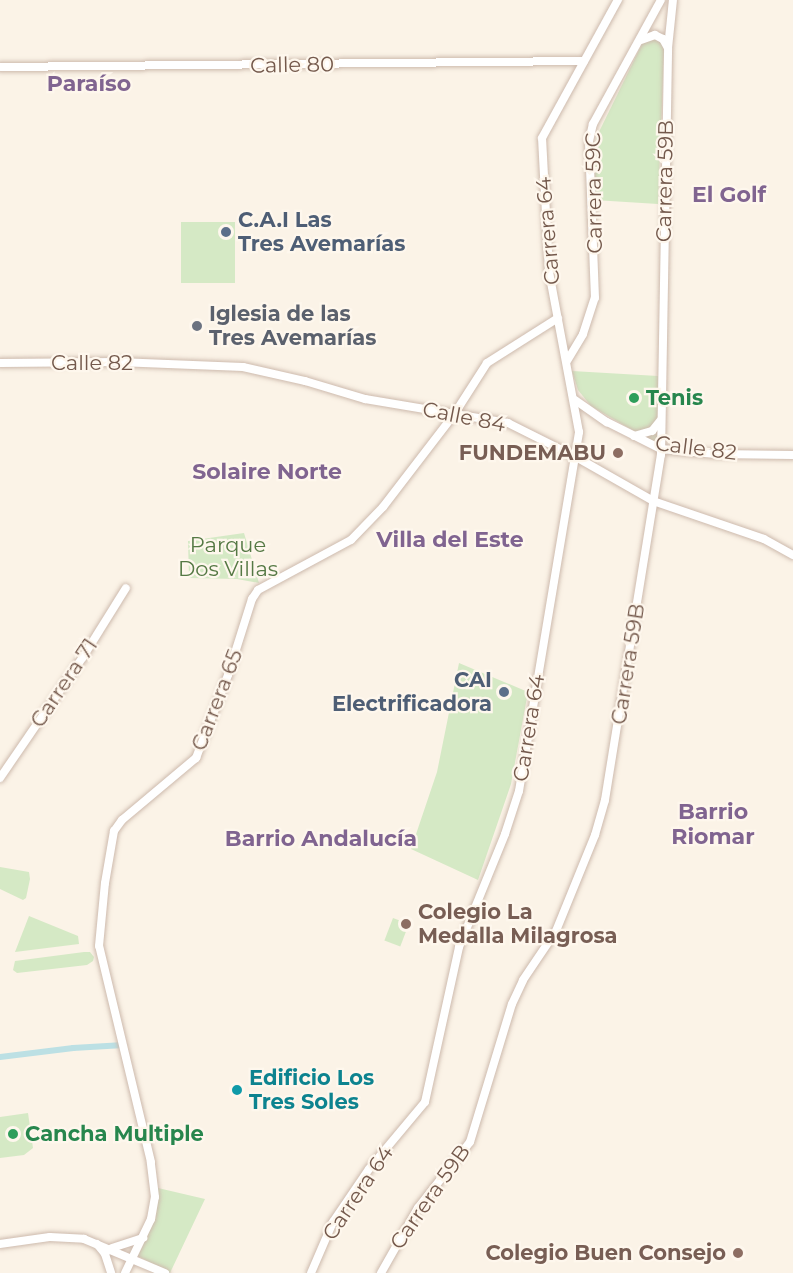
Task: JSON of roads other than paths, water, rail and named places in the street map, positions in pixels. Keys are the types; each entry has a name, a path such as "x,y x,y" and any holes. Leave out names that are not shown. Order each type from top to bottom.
{"street":[{"path":"584,61 618,0"},
{"name":"Carrera 59C","path":"567,361 583,334 596,298 589,141 593,124 662,0"},
{"name":"Carrera 59B","path":"381,1273 418,1208 470,1142 512,1004 523,980 556,931 595,836 620,718 661,449 668,48 673,0"},
{"path":"639,41 655,35 663,39 668,48"},
{"name":"Calle 80","path":"0,67 584,61"},
{"name":"Carrera 64","path":"311,1273 333,1222 381,1153 419,1111 428,1092 459,947 505,834 519,791 579,432 575,400 549,271 542,138 584,61"},
{"name":"Carrera 65","path":"125,1273 143,1238 154,1208 154,1184 99,946 105,883 114,831 122,819 196,758 228,675 252,599 258,590 351,540 383,507 455,413 487,363 558,318"},
{"name":"Calle 82","path":"0,363 183,364"},
{"name":"Calle 84","path":"183,364 243,367 305,381 365,399 508,423 652,501 764,539 793,555"},
{"name":"Calle 82","path":"575,400 591,413 661,449 716,454 793,455"},
{"path":"632,436 652,431 661,419"},
{"name":"Carrera 71","path":"0,778 126,588"},
{"path":"0,1244 67,1236 94,1241 165,1273"},
{"path":"112,1248 143,1238"},
{"path":"94,1241 105,1254 112,1272"}],"waterway":[{"path":"0,1057 73,1048 124,1045"}],"place":[{"name":"C.A.I Las Tres Avemarías","path":"226,232"},
{"name":"Iglesia de las Tres Avemarías","path":"197,326"},
{"name":"Tenis","path":"634,398"},
{"name":"FUNDEMABU","path":"618,453"},
{"name":"CAI Electrificadora","path":"504,692"},
{"name":"Colegio La Medalla Milagrosa","path":"406,924"},
{"name":"Edificio Los Tres Soles","path":"237,1090"},
{"name":"Cancha Multiple","path":"13,1134"},
{"name":"Colegio Buen Consejo","path":"738,1253"}],"district":[{"name":"Paraíso","path":"89,84"},
{"name":"El Golf","path":"729,195"},
{"name":"Solaire Norte","path":"267,472"},
{"name":"Villa del Este","path":"450,540"},
{"name":"Barrio Riomar","path":"713,824"},
{"name":"Barrio Andalucía","path":"321,839"}],"park label":[{"name":"Parque Dos Villas","path":"228,557"}]}
